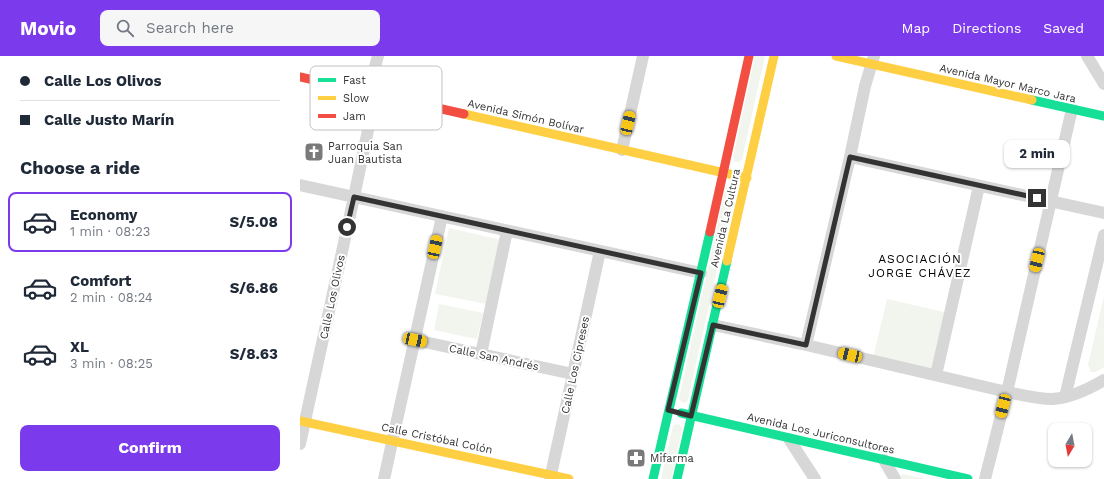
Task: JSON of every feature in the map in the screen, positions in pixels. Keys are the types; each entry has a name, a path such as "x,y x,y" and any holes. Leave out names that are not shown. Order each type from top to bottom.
{"street":[{"name":"Calle Los Olivos","path":"375,66 378,56"},
{"path":"622,150 643,56"},
{"name":"Avenida La Cultura","path":"653,479 701,273 749,56"},
{"name":"Avenida La Cultura","path":"677,479 774,56"},
{"name":"Avenida Mayor Marco Jara","path":"836,56 873,60 1104,116"},
{"path":"1087,56 1104,84"},
{"path":"806,345 865,86 873,60"},
{"name":"Avenida Simón Bolívar","path":"300,77 310,79"},
{"path":"985,479 1007,392 1072,109"},
{"name":"Avenida Simón Bolívar","path":"442,110 747,178"},
{"name":"Calle Los Olivos","path":"300,444 302,421 368,130"},
{"path":"850,157 1104,213"},
{"path":"300,186 701,273"},
{"path":"936,375 979,186"},
{"path":"384,479 442,216"},
{"path":"480,354 508,231"},
{"path":"1065,397 1104,235"},
{"name":"Calle Los Cipreses","path":"551,477 600,251"},
{"path":"713,325 1037,398 1053,399 1065,397 1090,389 1104,380"},
{"name":"Calle San Andrés","path":"415,340 573,374"},
{"name":"Avenida Los Juriconsultores","path":"668,410 968,479"},
{"name":"Calle Cristóbal Colón","path":"302,421 551,477 568,479"},
{"path":"789,438 815,479"},
{"path":"884,460 896,479"}],"shaded area":[{"path":"755,56 765,56 742,159 739,162 735,162 733,157"},
{"path":"729,185 733,186 735,189 688,400 685,403 681,402 679,398 726,187"},
{"path":"449,228 501,240 487,304 435,294"},
{"path":"1104,296 1104,367 1096,372 1091,372 1088,365"},
{"path":"887,299 948,313 935,372 873,358"},
{"path":"439,304 483,313 477,339 434,330"},
{"path":"676,424 680,425 682,428 671,479 661,479 673,426"},
{"path":"902,474 925,479 902,479 900,476"}],"traffic: fast":[{"path":"1032,100 1104,116"},
{"path":"653,479 710,232"},
{"path":"677,479 727,261"},
{"path":"681,413 968,479"}],"traffic: slow":[{"path":"727,261 774,56"},
{"path":"836,56 1032,100"},
{"path":"464,114 747,178"},
{"path":"300,421 569,479"}],"traffic: jam":[{"path":"710,232 749,56"},
{"path":"300,77 310,79"},
{"path":"442,109 464,114"}],"place":[{"name":"Parroquia San Juan Bautista","path":"314,152"},
{"name":"Mifarma","path":"636,458"}],"district":[{"name":"ASOCIACIÓN JORGE CHÁVEZ","path":"920,266"}],"route":[{"path":"347,227 354,197 701,273 668,410 691,416 713,325 806,345 850,157 1037,198"}]}
